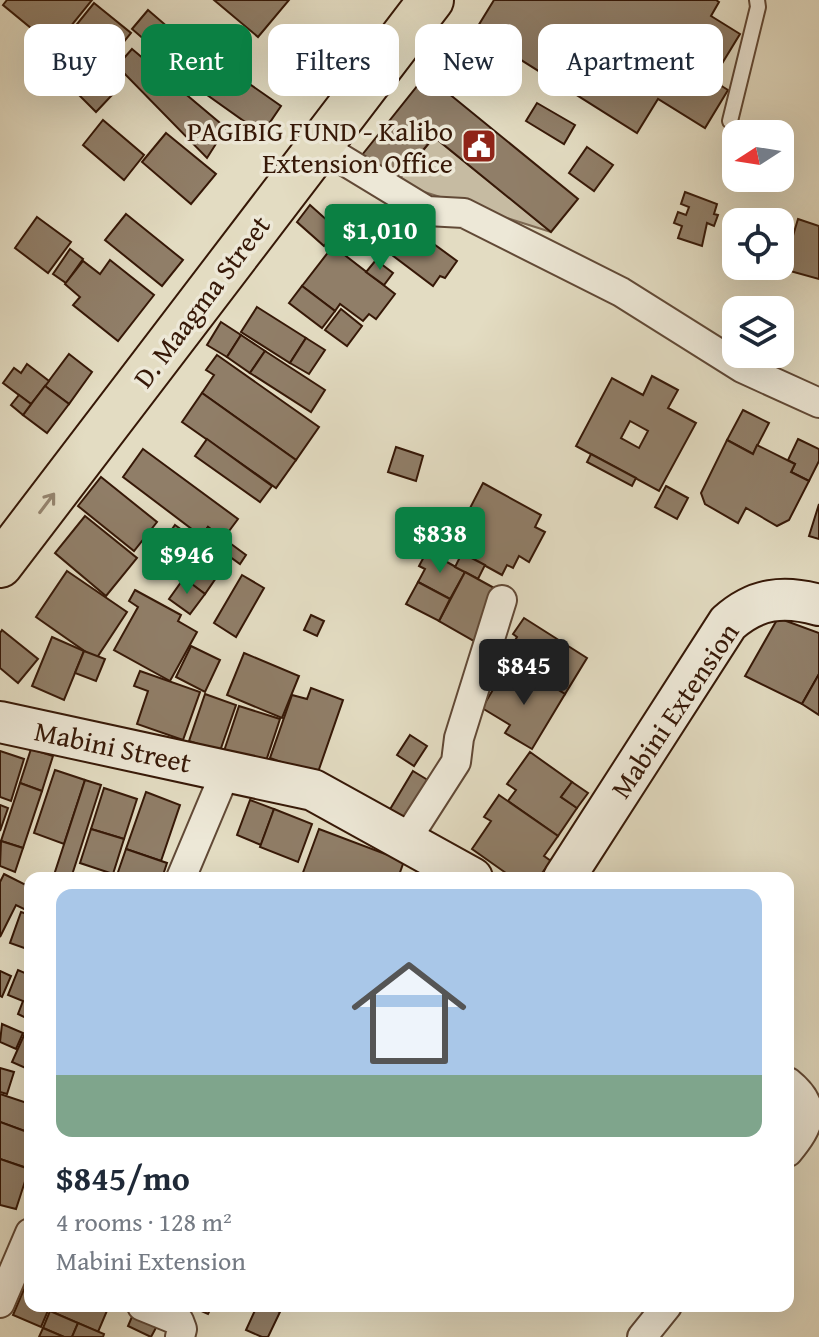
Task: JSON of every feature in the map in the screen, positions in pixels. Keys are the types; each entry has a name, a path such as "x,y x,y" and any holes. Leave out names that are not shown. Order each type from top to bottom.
{"main road":[{"name":"D. Maagma Street","path":"0,518 395,0"},
{"name":"D. Maagma Street","path":"0,565 431,0"}],"street":[{"path":"320,146 427,211 464,213 621,292 742,368 819,403"},
{"name":"Mabini Extension","path":"568,872 728,623 757,603 776,598 799,599 819,605"},
{"path":"406,840 456,762 459,738 502,600"},
{"name":"Mabini Street","path":"0,722 226,771"},
{"path":"184,872 226,771 313,790 462,872"},
{"path":"794,1086 809,1105 810,1125 794,1145"},
{"path":"0,1303 21,1245"},
{"path":"157,1312 179,1321 186,1334"},
{"path":"642,1337 662,1312"}],"lane":[{"path":"730,120 758,7 757,0"}],"shaded area":[{"path":"434,137 551,232 396,183"}],"building":[{"path":"7,0 92,0 73,24 26,24 3,5"},
{"path":"214,0 289,0 258,37 252,32 252,24 243,24"},
{"path":"494,0 716,0 719,2 711,16 740,34 723,62 723,24 538,24 538,71 522,61 522,24 479,24"},
{"path":"94,3 120,24 77,24"},
{"path":"148,10 164,24 141,24 141,37 132,29"},
{"path":"132,49 141,57 141,91 125,74 125,57"},
{"path":"252,86 281,106 262,134 209,96 252,96"},
{"path":"723,87 728,90 705,128 658,99 637,133 578,96 723,96"},
{"name":"PAGIBIG FUND - Kalibo Extension Office","path":"415,89 415,96 452,96 578,199 551,232 434,137 396,183 362,155"},
{"path":"80,96 111,96 96,112"},
{"path":"146,96 188,96 226,128 207,158"},
{"path":"537,103 575,125 564,144 526,121"},
{"path":"103,120 144,155 124,180 83,145"},
{"path":"166,133 216,174 191,204 142,162"},
{"path":"587,147 613,165 594,191 569,173"},
{"path":"685,192 717,204 714,214 718,215 714,226 707,223 702,246 678,238 682,226 674,223 678,212 686,215 689,207 681,204"},
{"path":"310,205 338,230 324,246 297,222"},
{"path":"126,214 183,260 162,286 105,240"},
{"path":"37,217 71,242 48,273 15,248"},
{"path":"798,219 819,226 819,279 794,272 794,232"},
{"path":"412,228 457,261 445,278 440,276 433,286 392,255"},
{"path":"333,246 395,294 376,319 369,314 363,321 340,304 335,311 302,286"},
{"path":"70,249 83,259 66,283 53,274"},
{"path":"110,260 154,295 118,341 73,305 80,297 65,284 83,261 100,274"},
{"path":"376,260 393,273 384,285 366,272"},
{"path":"302,286 335,311 322,328 289,303"},
{"path":"257,307 306,338 290,363 241,332"},
{"path":"341,309 362,326 347,346 325,330"},
{"path":"221,322 241,335 227,357 207,345"},
{"path":"241,335 265,351 250,373 227,357"},
{"path":"306,338 325,350 309,374 290,363"},
{"path":"265,351 325,390 311,412 250,373"},
{"path":"69,354 92,372 69,404 45,386"},
{"path":"217,355 319,427 296,460 202,393 214,375 206,370"},
{"path":"27,364 49,381 31,404 3,383 14,368 21,373"},
{"path":"652,376 678,390 668,408 696,423 659,491 576,446 612,378 643,395","holes":["630,421 648,431 639,448 621,438"]},
{"path":"45,386 69,404 47,433 23,415"},
{"path":"202,393 296,460 276,488 182,422"},
{"path":"19,395 31,404 23,415 11,405"},
{"path":"743,410 769,423 753,454 727,440"},
{"path":"207,439 272,486 260,502 195,456"},
{"path":"798,439 819,449 819,461 809,481 791,472 795,464 788,460"},
{"path":"727,440 753,454 757,445 795,464 791,472 809,481 789,520 777,526 746,508 738,523 705,504 701,493"},
{"path":"396,447 423,456 416,481 388,472"},
{"path":"143,449 238,519 223,539 208,527 201,536 123,477"},
{"path":"591,454 636,478 632,486 587,462"},
{"path":"101,477 157,522 134,551 78,506"},
{"path":"483,483 541,515 535,527 545,532 529,562 519,556 513,568 507,565 502,575 462,553 466,546 459,543 474,515 468,512"},
{"path":"666,486 688,498 677,519 655,507"},
{"path":"819,504 819,539 809,536"},
{"path":"85,516 137,558 106,596 55,553"},
{"path":"175,525 227,562 205,594 153,556"},
{"path":"208,527 246,555 240,564 201,536"},
{"path":"427,551 465,572 450,599 418,582 425,569 419,566"},
{"path":"462,553 485,565 478,579 455,567"},
{"path":"67,571 127,612 96,659 36,617"},
{"path":"465,572 496,589 474,641 439,621"},
{"path":"242,575 264,588 236,637 214,623"},
{"path":"184,578 205,594 190,614 169,599"},
{"path":"418,582 450,599 439,621 406,604"},
{"path":"135,590 181,615 178,621 197,632 170,681 114,650 138,607 129,601"},
{"path":"311,615 324,621 317,636 304,630"},
{"path":"524,618 587,658 565,694 505,657 517,637 513,634"},
{"path":"778,618 819,633 819,674 802,704 745,676"},
{"path":"2,630 38,659 18,683 0,668"},
{"path":"52,637 84,651 64,700 32,686"},
{"path":"191,646 220,660 205,692 176,677"},
{"path":"84,651 105,659 96,681 75,673"},
{"path":"244,653 299,676 282,718 227,695"},
{"path":"525,670 565,694 532,749 505,733 510,725 482,708 500,678 515,687"},
{"path":"140,671 200,692 183,740 137,724 148,691 134,686"},
{"path":"819,674 819,715 802,704"},
{"path":"311,688 343,700 317,775 270,758 292,695 307,699"},
{"path":"205,694 236,705 220,751 189,741"},
{"path":"239,706 280,719 265,764 224,751"},
{"path":"410,735 427,746 414,766 397,755"},
{"path":"31,749 53,756 42,791 20,783"},
{"path":"0,751 24,759 11,801 0,797"},
{"path":"530,752 572,782 561,797 577,808 558,836 508,801 516,790 507,784"},
{"path":"55,770 85,780 64,844 34,833"},
{"path":"413,771 431,782 407,822 389,811"},
{"path":"85,780 101,785 73,872 55,872"},
{"path":"572,782 588,793 577,808 561,797"},
{"path":"20,783 42,791 23,848 1,841"},
{"path":"104,788 137,799 124,839 91,829"},
{"path":"146,792 180,805 161,861 126,849"},
{"path":"499,795 558,836 544,856 551,861 543,872 505,872 472,849 491,821 484,817"},
{"path":"250,800 274,809 261,845 237,835"},
{"path":"0,805 8,808 0,831"},
{"path":"274,809 312,824 298,862 260,847"},
{"path":"91,829 124,839 114,872 80,863"},
{"path":"319,829 404,861 400,872 303,872"},
{"path":"1,841 23,848 15,872 0,866"},
{"path":"126,849 167,863 164,872 118,872"},
{"path":"4,874 24,884 24,909 16,905 0,937 0,882"},
{"path":"21,912 24,913 24,948 10,943"},
{"path":"18,970 24,973 24,1017 18,1014 23,1001 8,995"},
{"path":"0,971 11,976 2,997 0,996"},
{"path":"2,1024 23,1033 16,1049 0,1042"},
{"path":"24,1035 24,1067 12,1062"},
{"path":"0,1068 14,1072 7,1094 0,1092"},
{"path":"0,1094 24,1102 24,1131 0,1122"},
{"path":"0,1122 24,1131 24,1167 0,1159"},
{"path":"0,1159 24,1167 24,1184 16,1209 0,1205"},
{"path":"24,1289 24,1312 47,1312 41,1327 13,1315"},
{"path":"50,1312 78,1323 72,1337 43,1328"},
{"path":"52,1312 106,1312 98,1332"},
{"path":"134,1312 158,1324 151,1337 128,1326"},
{"path":"254,1312 280,1312 268,1337 246,1330"},
{"path":"78,1323 104,1334 103,1337 72,1337"},
{"path":"43,1328 64,1337 39,1337"}],"place":[{"name":"PAGIBIG FUND - Kalibo Extension Office","path":"479,146"}]}
